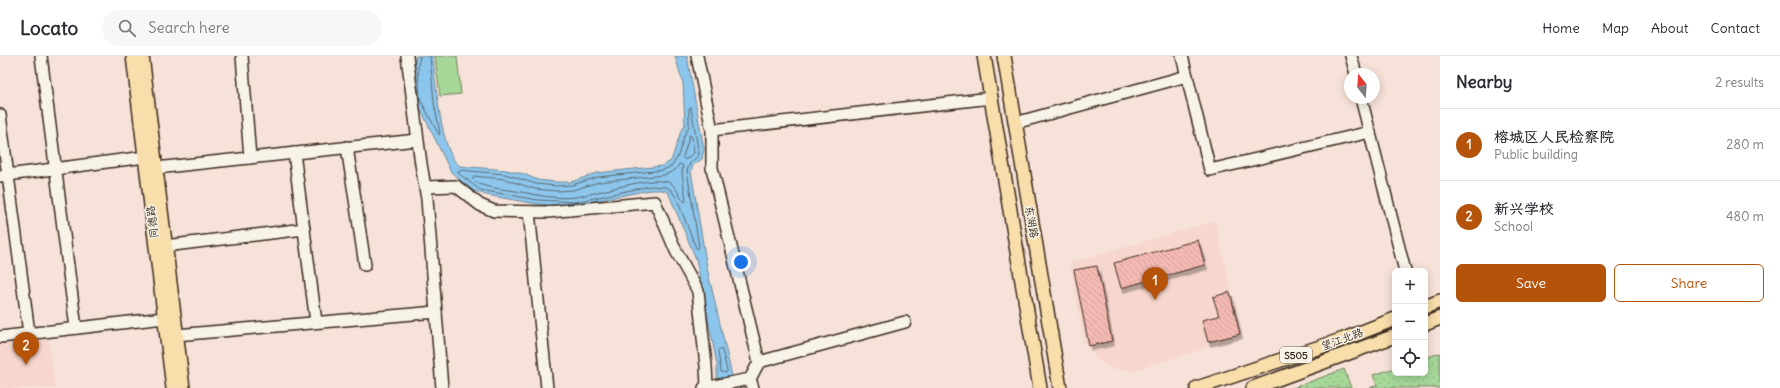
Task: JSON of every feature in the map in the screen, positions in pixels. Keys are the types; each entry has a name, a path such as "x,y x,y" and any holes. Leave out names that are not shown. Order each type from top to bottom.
{"main road":[{"name":"同德路","path":"132,56 173,388"},
{"name":"同德路","path":"142,56 183,388"},
{"name":"东湖路","path":"984,56 1040,388"},
{"name":"东湖路","path":"1004,56 1060,388"},
{"path":"1428,306 1440,301"},
{"path":"1428,323 1440,318"},
{"name":"望江北路","path":"1197,388 1344,339 1392,320"},
{"name":"望江北路","path":"1253,388 1392,337"}],"street":[{"path":"41,56 76,328"},
{"path":"242,56 250,158"},
{"path":"407,56 425,187 442,388"},
{"path":"425,187 452,185 462,189 480,205 494,211 548,212 655,202 674,246 698,291 706,366 705,387 752,383 759,362 712,168 712,130 697,56"},
{"path":"1182,56 1210,170 1370,132"},
{"path":"1351,56 1354,68"},
{"path":"1015,123 1187,76"},
{"path":"712,130 991,98"},
{"path":"1363,104 1404,268"},
{"path":"0,115 4,176 29,334"},
{"path":"156,168 418,140"},
{"path":"346,147 365,265"},
{"path":"294,153 316,322"},
{"path":"4,176 145,158"},
{"path":"529,212 547,388"},
{"path":"165,246 304,229"},
{"path":"176,335 436,312"},
{"path":"0,337 164,318"},
{"path":"759,362 905,322"}],"shaded area":[{"path":"1215,221 1242,337 1135,370 1114,369 1100,362 1085,345 1070,263"},
{"path":"48,337 55,388 0,388 0,343"}],"green space":[{"path":"435,56 457,56 461,94 440,96"},
{"path":"1440,353 1440,388 1370,388 1377,385 1373,375 1392,369 1392,376 1428,376 1428,357"},
{"path":"1344,369 1351,388 1293,388"}],"water":[{"path":"416,56 433,56 437,98 444,133 453,160 460,166 506,170 524,174 537,180 571,182 597,173 662,166 671,161 681,131 685,125 683,83 675,56 687,56 704,149 702,159 693,165 691,171 707,268 732,376 717,379 717,364 696,259 668,192 662,190 650,190 568,206 537,204 486,195 472,190 451,172 416,100 414,66"}],"building":[{"path":"1198,240 1205,265 1121,288 1114,263"},
{"path":"1097,266 1112,341 1089,346 1074,270"},
{"path":"1230,292 1240,334 1208,342 1202,320 1219,316 1213,297"}],"place":[{"name":"榕城区人民检察院","path":"1155,300"},
{"name":"新兴学校","path":"26,365"}]}
